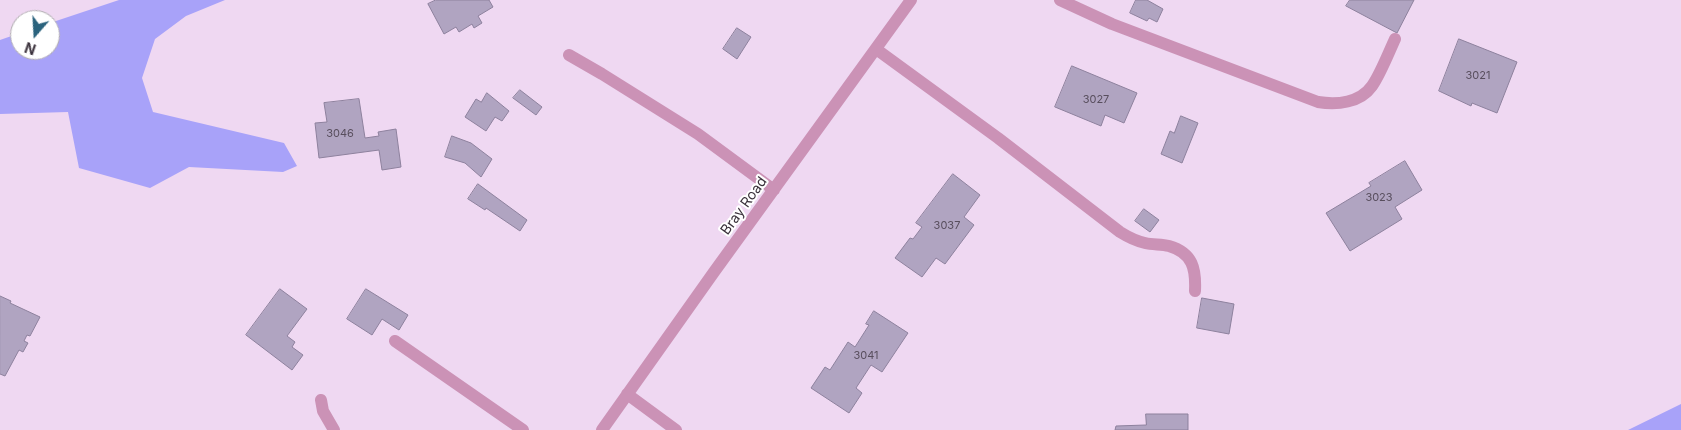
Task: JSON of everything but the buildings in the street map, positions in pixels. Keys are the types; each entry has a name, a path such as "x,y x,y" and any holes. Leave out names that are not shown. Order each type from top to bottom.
{"street":[{"name":"Bray Road","path":"602,430 911,0"},
{"path":"1060,0 1112,24 1318,102 1331,104 1348,102 1363,95 1372,86 1395,39"},
{"path":"876,49 998,138 1120,232 1147,244 1168,246 1181,250 1191,260 1196,275 1194,291"},
{"path":"569,56 602,74 698,134 774,190"},
{"path":"395,341 524,430"},
{"path":"627,394 676,430"},
{"path":"321,400 323,411 334,430"}],"shaded area":[{"path":"119,0 225,0 186,16 155,39 142,78 153,112 284,143 297,166 283,172 189,167 150,188 79,168 68,112 0,114 0,40 10,36 10,60 60,60 60,20"},
{"path":"1681,404 1681,430 1628,430"}]}
